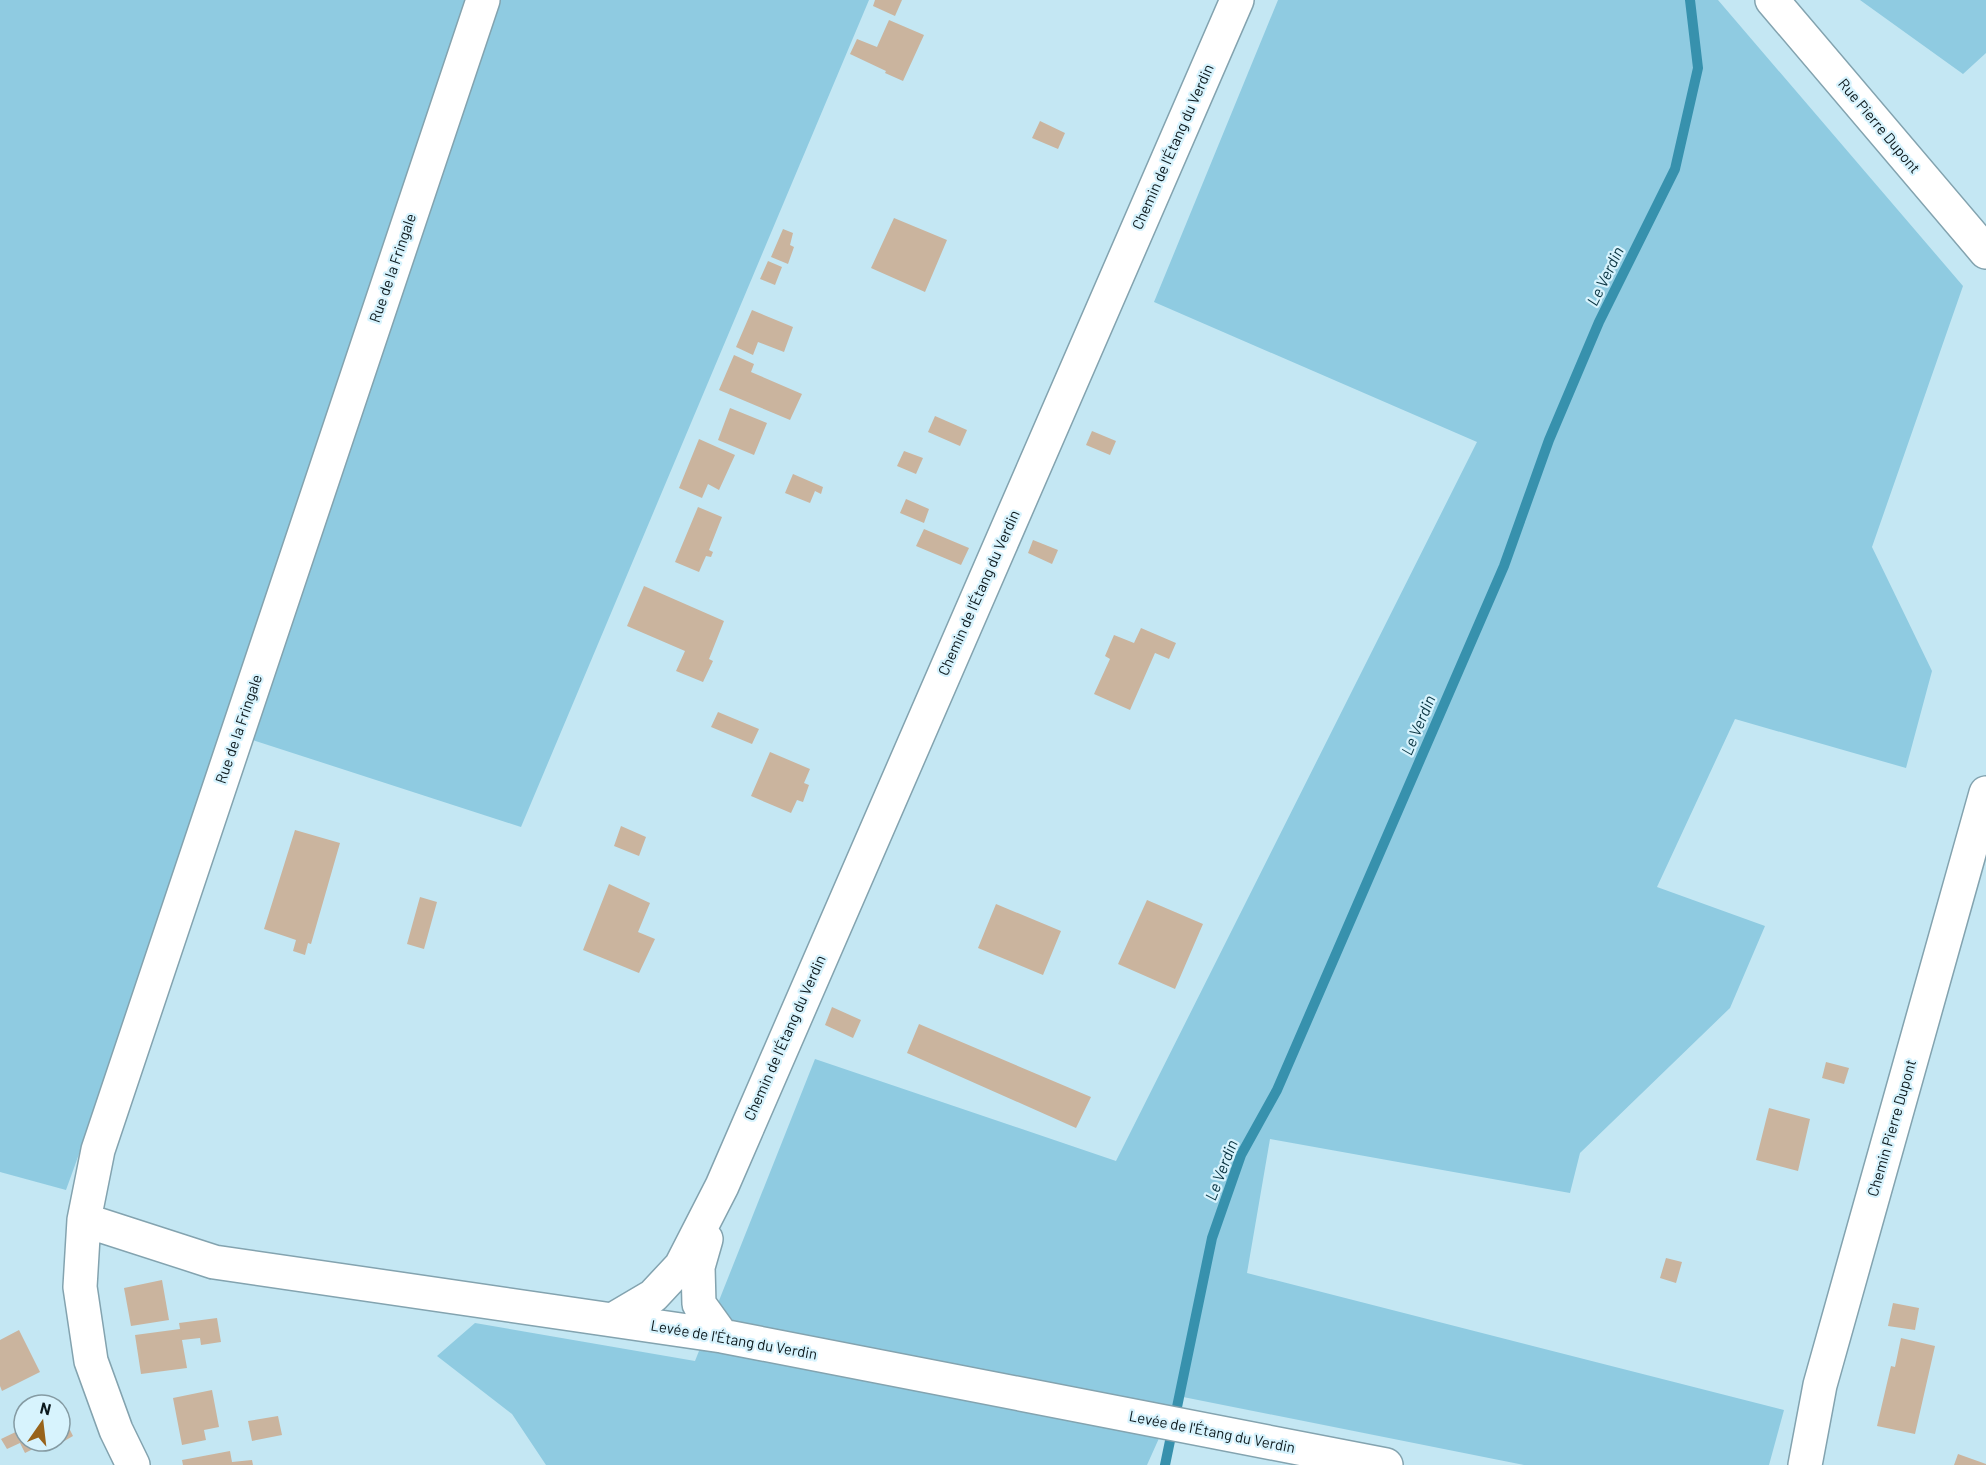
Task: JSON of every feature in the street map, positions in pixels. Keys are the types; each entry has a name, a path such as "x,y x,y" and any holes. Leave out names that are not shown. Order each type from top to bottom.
{"street":[{"name":"Rue de la Fringale","path":"133,1465 116,1430 91,1361 80,1287 84,1220 98,1150 483,0"},
{"name":"Chemin de l'Étang du Verdin","path":"614,1319 654,1296 681,1266 722,1186 1237,0"},
{"name":"Rue Pierre Dupont","path":"1772,0 1986,252"},
{"name":"Chemin Pierre Dupont","path":"1805,1465 1820,1385 1986,794"},
{"name":"Chemin de l'Étang du Verdin","path":"722,1186 698,1267 699,1304 722,1336"},
{"name":"Levée de l'Étang du Verdin","path":"84,1220 213,1262 722,1336 1386,1465"}],"shaded area":[{"path":"0,0 869,0 521,827 231,733 66,1190 0,1172"},
{"path":"1278,0 1718,0 1963,286 1872,547 1932,671 1906,768 1735,719 1657,887 1765,926 1730,1008 1580,1153 1570,1193 1270,1139 1247,1273 1784,1410 1769,1465 1524,1465 1178,1396 1147,1465 546,1465 512,1414 437,1356 475,1323 695,1361 815,1059 1116,1161 1477,442 1154,302"},
{"path":"1860,0 1986,0 1986,53 1963,74"}],"building":[{"path":"875,0 902,0 895,16 873,6"},
{"path":"889,20 924,35 903,81 850,54 857,39 877,47"},
{"path":"1040,121 1065,133 1058,149 1032,138"},
{"path":"894,218 947,240 925,292 871,268"},
{"path":"783,229 793,233 790,245 794,247 788,264 771,257"},
{"path":"768,261 782,267 775,285 760,279"},
{"path":"752,310 793,327 784,352 758,342 753,355 736,347"},
{"path":"734,355 754,364 751,372 802,394 790,420 719,390"},
{"path":"730,408 767,423 754,455 718,440"},
{"path":"935,416 967,430 960,446 928,432"},
{"path":"1092,431 1116,441 1110,455 1086,445"},
{"path":"699,439 735,455 719,490 708,484 702,498 679,488"},
{"path":"904,451 923,458 916,474 897,466"},
{"path":"793,474 823,487 821,494 815,491 810,503 785,493"},
{"path":"906,499 929,509 924,523 900,513"},
{"path":"698,507 722,517 709,550 713,552 711,557 706,556 699,572 675,562"},
{"path":"924,529 969,548 961,565 916,546"},
{"path":"1033,540 1058,550 1052,564 1028,553"},
{"path":"644,586 724,621 709,659 713,661 703,682 676,671 685,651 627,626"},
{"path":"1141,628 1176,643 1169,659 1155,653 1130,710 1094,694 1110,659 1105,656 1114,635 1134,643"},
{"path":"718,712 759,729 752,744 711,727"},
{"path":"770,752 810,769 804,783 809,785 803,802 797,800 791,813 751,796"},
{"path":"621,826 646,837 639,856 614,846"},
{"path":"295,830 340,843 311,944 308,943 305,955 293,951 296,940 264,929"},
{"path":"609,884 650,903 638,932 655,939 639,973 583,950"},
{"path":"420,897 437,902 424,949 407,944"},
{"path":"1147,900 1203,924 1175,989 1118,964"},
{"path":"996,904 1061,931 1043,975 978,948"},
{"path":"832,1007 861,1020 853,1038 825,1025"},
{"path":"919,1024 1091,1097 1076,1128 907,1053"},
{"path":"1826,1062 1849,1068 1844,1084 1822,1078"},
{"path":"1769,1108 1810,1119 1798,1171 1756,1160"},
{"path":"1666,1258 1682,1262 1676,1283 1660,1278"},
{"path":"162,1280 169,1320 131,1326 124,1288"},
{"path":"1893,1303 1919,1308 1915,1330 1888,1326"},
{"path":"217,1318 221,1342 201,1345 200,1338 182,1340 187,1368 141,1374 135,1335 180,1329 179,1323"},
{"path":"19,1330 40,1372 2,1391 0,1386 0,1340"},
{"path":"1901,1338 1935,1346 1915,1434 1877,1426 1891,1366 1895,1367"},
{"path":"212,1390 219,1427 204,1430 206,1440 182,1445 173,1398"},
{"path":"278,1416 282,1435 252,1441 248,1421"},
{"path":"12,1434 12,1447 7,1449 1,1439"},
{"path":"230,1451 232,1462 252,1460 253,1465 183,1465 182,1460"},
{"path":"1958,1454 1986,1464 1986,1465 1954,1465"}],"waterway":[{"name":"Le Verdin","path":"1165,1465 1212,1238 1241,1155 1277,1090 1504,566 1549,440 1599,322 1675,169 1698,68 1690,0"}]}
